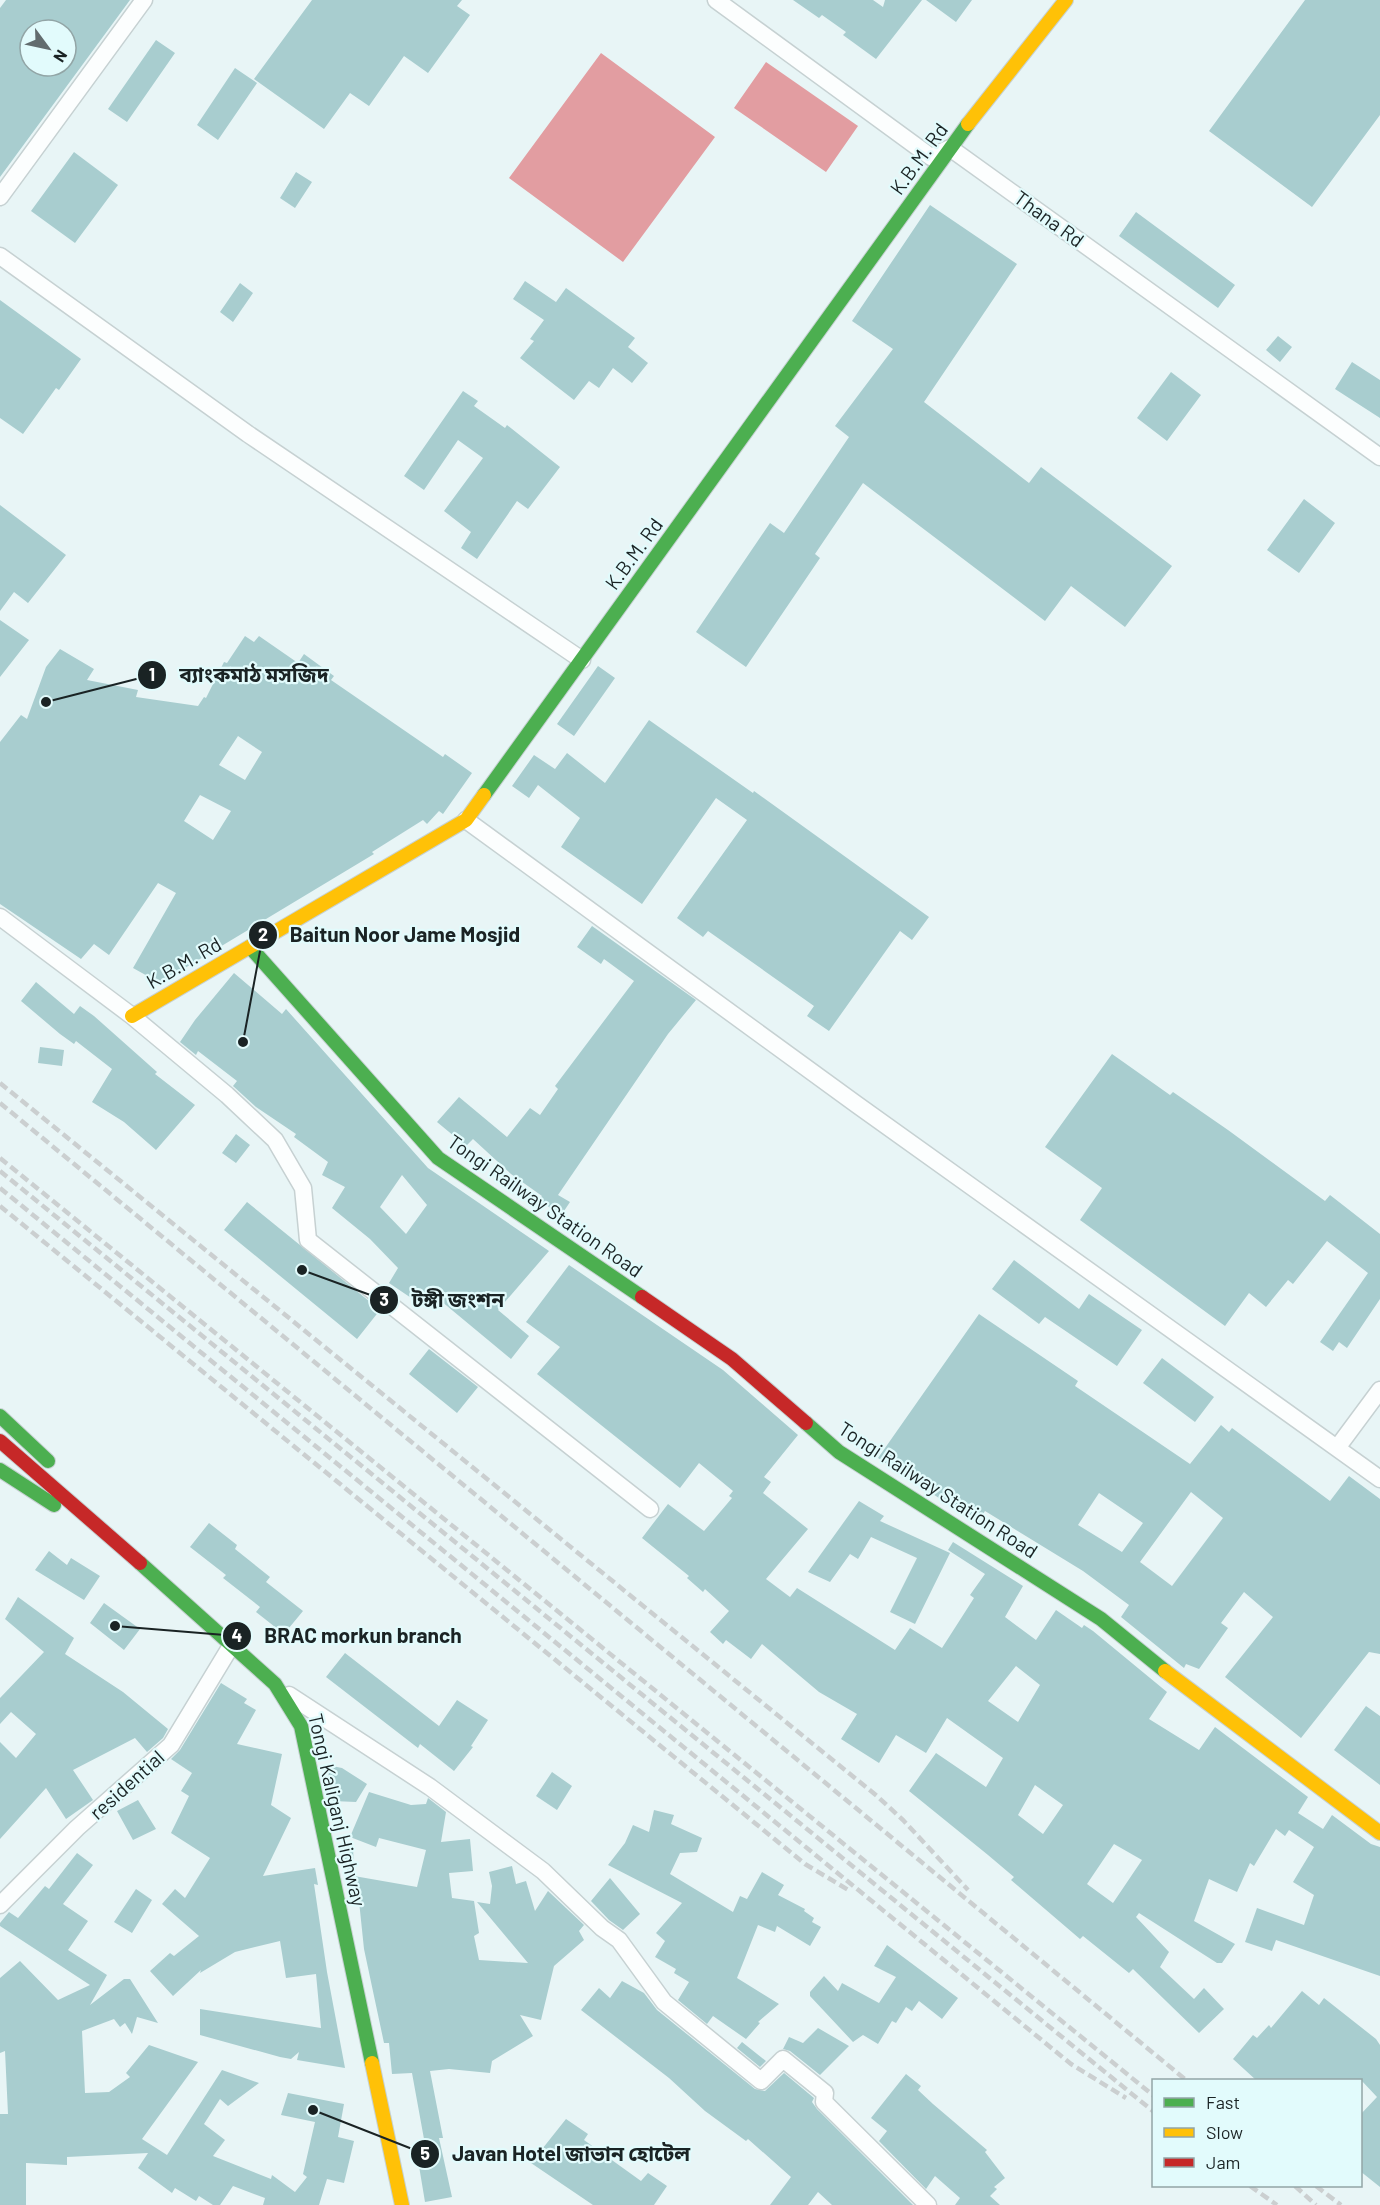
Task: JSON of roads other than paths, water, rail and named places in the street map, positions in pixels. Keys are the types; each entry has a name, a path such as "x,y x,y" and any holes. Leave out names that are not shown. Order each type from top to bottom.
{"street":[{"path":"0,197 144,0"},
{"path":"717,0 931,157 950,148"},
{"name":"K.B.M. Rd","path":"132,1016 466,820 950,148 1066,0"},
{"name":"Thana Rd","path":"950,148 1380,457"},
{"path":"0,256 248,434 582,660"},
{"path":"466,820 846,1097 1380,1479"},
{"path":"0,917 132,1016 227,1095 275,1140 303,1188 308,1240 650,1509"},
{"name":"Tongi Railway Station Road","path":"250,947 438,1158 732,1359 839,1452 1101,1619 1173,1678 1380,1833"},
{"path":"1337,1448 1380,1390"},
{"path":"0,1416 59,1473 118,1540"},
{"name":"Tongi Kaliganj Highway","path":"0,1441 118,1540 231,1646 283,1690 301,1726 402,2205"},
{"path":"0,1470 46,1501 118,1540"},
{"name":"residential","path":"0,1905 78,1828 171,1745 231,1646"},
{"path":"283,1690 430,1787 543,1871 602,1928 619,1940 664,2002 761,2081 783,2059 825,2094 824,2102 928,2205"}],"railway":[{"path":"0,1083 877,1796 903,1820 968,1890"},
{"path":"0,1103 1185,2079"},
{"path":"0,1158 1152,2094"},
{"path":"0,1171 1152,2110"},
{"path":"0,1188 1071,2064 1126,2098"},
{"path":"0,1206 805,1864 850,1891"},
{"path":"1251,2187 1277,2205"},
{"path":"1296,2187 1316,2205"},
{"path":"1317,2187 1341,2205"}],"place":[{"name":"ব্যাংকমাঠ মসজিদ","path":"46,702"},
{"name":"Baitun Noor Jame Mosjid","path":"243,1042"},
{"name":"টঙ্গী জংশন","path":"302,1270"},
{"name":"BRAC morkun branch","path":"115,1626"},
{"name":"Javan Hotel জাভান হোটেল","path":"313,2110"}]}
